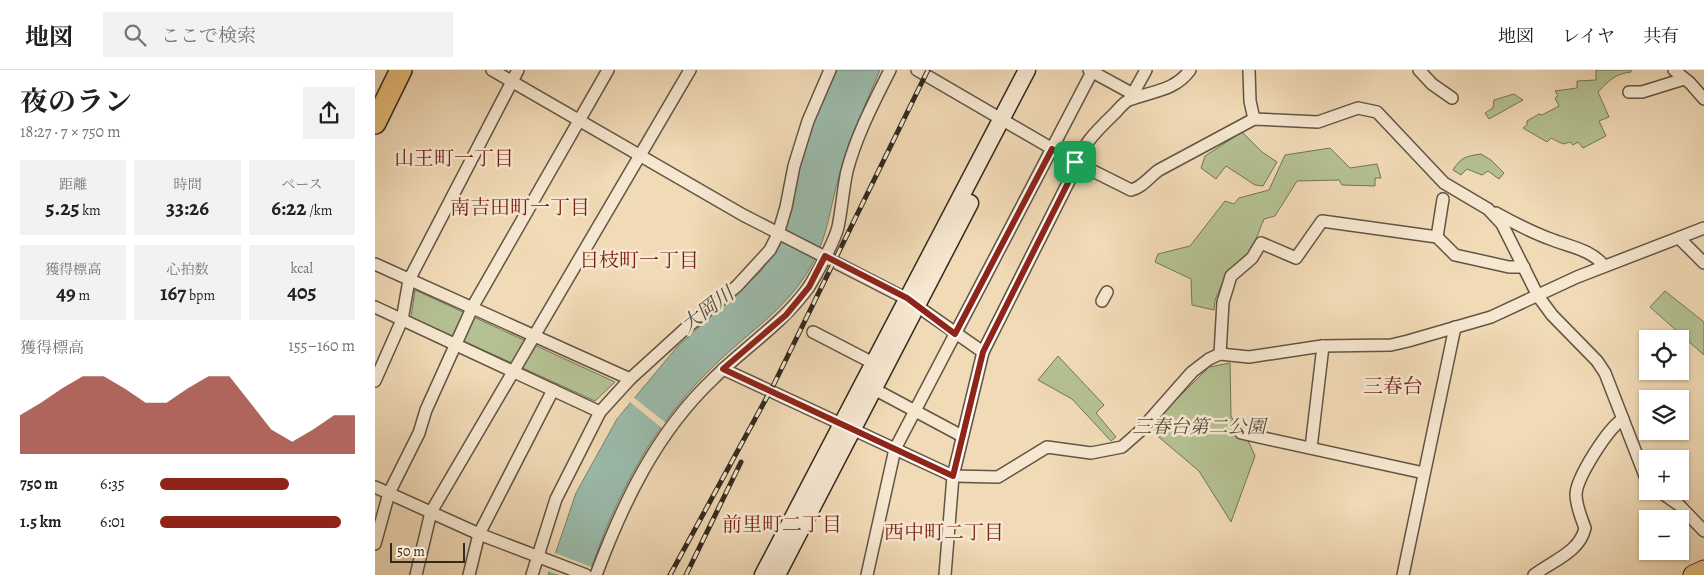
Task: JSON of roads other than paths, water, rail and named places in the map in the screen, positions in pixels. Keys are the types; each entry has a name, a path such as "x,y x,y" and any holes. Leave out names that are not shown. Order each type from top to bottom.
{"highway":[{"path":"375,100 390,70"},
{"path":"375,122 401,70"}],"main road":[{"path":"1006,122 1027,70"},
{"path":"763,575 847,426 874,389 912,303 1006,122 1039,70"},
{"path":"777,575 847,426 873,363 912,303"},
{"path":"1693,575 1704,570"}],"street":[{"path":"492,70 780,235 823,255 912,303 983,352"},
{"path":"375,381 402,320 409,280 518,70"},
{"path":"375,544 389,493 419,433 426,410 473,306 608,70"},
{"path":"416,575 431,512 689,70"},
{"path":"532,575 557,499 600,412 630,379 686,328 737,286 770,250 780,235 794,166 808,121 830,70"},
{"path":"596,575 631,490 652,454 695,396 723,369 786,315 809,287 823,255 837,230 847,170 867,116 890,70"},
{"path":"917,70 1075,162 1131,190 1139,188 1159,170 1254,119 1318,122 1335,118 1348,110 1370,109 1385,119 1444,183 1488,209 1552,240 1584,251 1599,259 1604,266"},
{"path":"867,575 895,449 1052,149 1091,70 1132,97 1166,89 1184,78 1190,70"},
{"path":"945,575 953,476 983,352 1072,175 1075,162 1089,140 1132,97 1146,70"},
{"path":"1249,70 1250,101 1254,119"},
{"path":"1419,70 1432,84 1452,98"},
{"path":"1673,70 1685,79 1704,99"},
{"path":"1629,92 1642,92 1685,79"},
{"path":"1437,237 1443,199"},
{"path":"1488,209 1502,224 1538,296 1552,315 1597,361 1607,378 1639,460"},
{"path":"1220,354 1223,302 1231,276 1252,258 1261,242 1296,258 1322,221 1437,237 1455,255 1509,267 1524,267"},
{"path":"723,369 953,476 998,477 1047,447 1091,453 1122,447 1139,432 1193,372 1209,359 1220,354 1249,357 1323,346 1391,345 1491,317 1604,266 1704,228"},
{"path":"1679,238 1704,263"},
{"path":"375,264 473,306 630,379"},
{"path":"375,307 600,412"},
{"path":"1403,575 1455,327"},
{"path":"813,332 873,363"},
{"path":"1311,448 1323,346"},
{"path":"874,389 962,436"},
{"path":"469,575 479,534 553,390"},
{"path":"1535,575 1563,556 1579,540 1585,528 1577,505 1577,489 1609,430 1623,419"},
{"path":"1241,433 1424,473"},
{"path":"375,487 479,534 586,575"},
{"path":"1672,500 1704,531"}],"railway":[{"path":"670,575 773,386 928,70"},
{"path":"686,575 741,462"}],"district":[{"name":"山王町一丁目","path":"454,158"},
{"name":"南吉田町一丁目","path":"520,207"},
{"name":"日枝町一丁目","path":"639,260"},
{"name":"三春台","path":"1393,386"},
{"name":"前里町二丁目","path":"782,524"},
{"name":"西中町二丁目","path":"944,532"}],"water label":[{"name":"大岡川","path":"707,309"}],"park label":[{"name":"三春台第二公園","path":"1199,426"}]}
